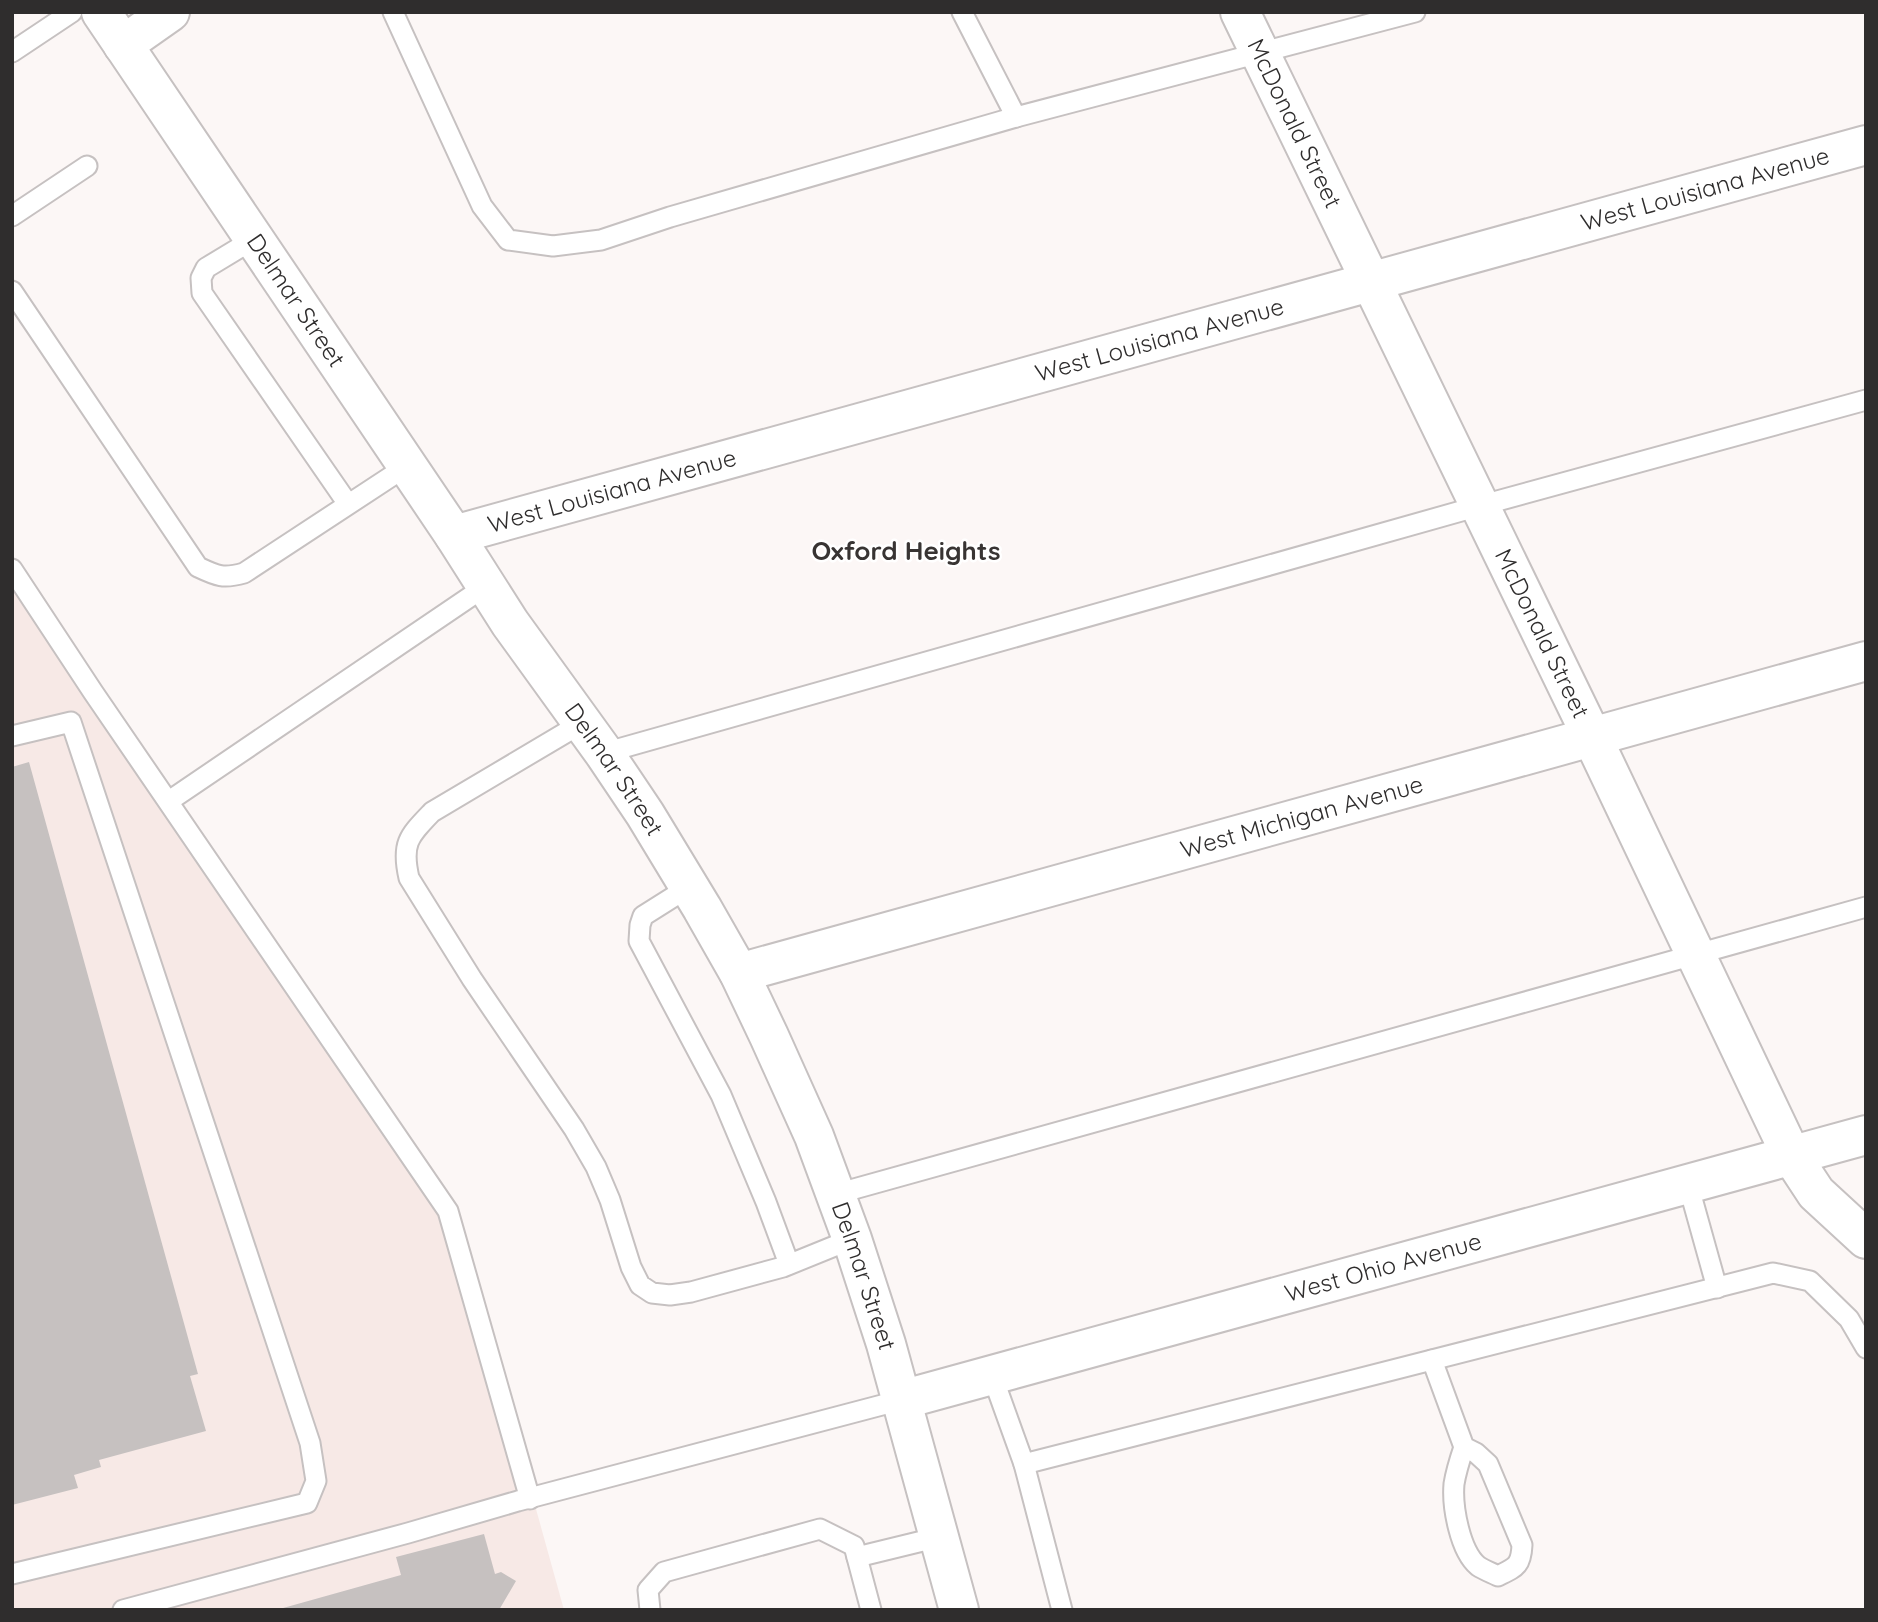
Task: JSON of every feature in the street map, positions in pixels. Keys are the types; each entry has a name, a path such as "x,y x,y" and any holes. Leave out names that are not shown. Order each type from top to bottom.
{"street":[{"name":"Delmar Street","path":"102,12 454,535 510,623 604,753 689,887 739,973 799,1101 852,1239 886,1344 959,1610"},
{"path":"123,44 170,12"},
{"name":"McDonald Street","path":"1240,12 1592,737 1791,1155 1816,1193 1866,1238"},
{"name":"West Louisiana Avenue","path":"454,535 1866,145"},
{"name":"West Michigan Avenue","path":"739,973 1866,661"},
{"name":"West Ohio Avenue","path":"901,1400 1866,1135"}],"lane":[{"path":"12,52 72,12"},
{"path":"393,12 482,206 508,240 553,246 601,240 670,217 1016,117 1415,12"},
{"path":"962,12 1016,117"},
{"path":"12,216 87,166"},
{"path":"254,239 206,268 201,278 202,293 348,504"},
{"path":"12,291 198,567 218,577 232,577 244,573 407,466"},
{"path":"604,753 1479,506 1866,400"},
{"path":"12,569 448,1211 530,1499"},
{"path":"169,801 486,586"},
{"path":"12,736 71,722 310,1443 316,1481 307,1503 12,1574"},
{"path":"582,723 432,812 412,833 406,848 406,864 410,877 472,979 574,1129 596,1167 610,1200 631,1267 640,1285 652,1293 670,1295 691,1292 789,1264 852,1239"},
{"path":"689,887 643,916 639,941 721,1095 789,1264"},
{"path":"836,1194 1866,907"},
{"path":"1688,1184 1717,1288"},
{"path":"1024,1464 1773,1273 1810,1281 1849,1319 1866,1349"},
{"path":"1433,1360 1465,1447 1454,1485 1464,1546 1478,1566 1498,1576 1515,1568 1521,1559 1522,1545 1488,1464 1465,1447"},
{"path":"992,1375 1024,1464 1062,1610"},
{"path":"124,1610 901,1400"},
{"path":"650,1610 648,1590 664,1572 820,1529 854,1546 872,1610"},
{"path":"857,1558 939,1537"}],"shaded area":[{"path":"12,562 454,1213 564,1610 12,1610"}],"building":[{"path":"29,762 198,1374 190,1376 206,1431 99,1460 101,1467 74,1475 78,1488 12,1505 12,767"},
{"path":"484,1534 495,1574 501,1572 516,1581 499,1610 276,1610 401,1575 396,1557"}],"district":[{"name":"Oxford Heights","path":"906,551"}]}
